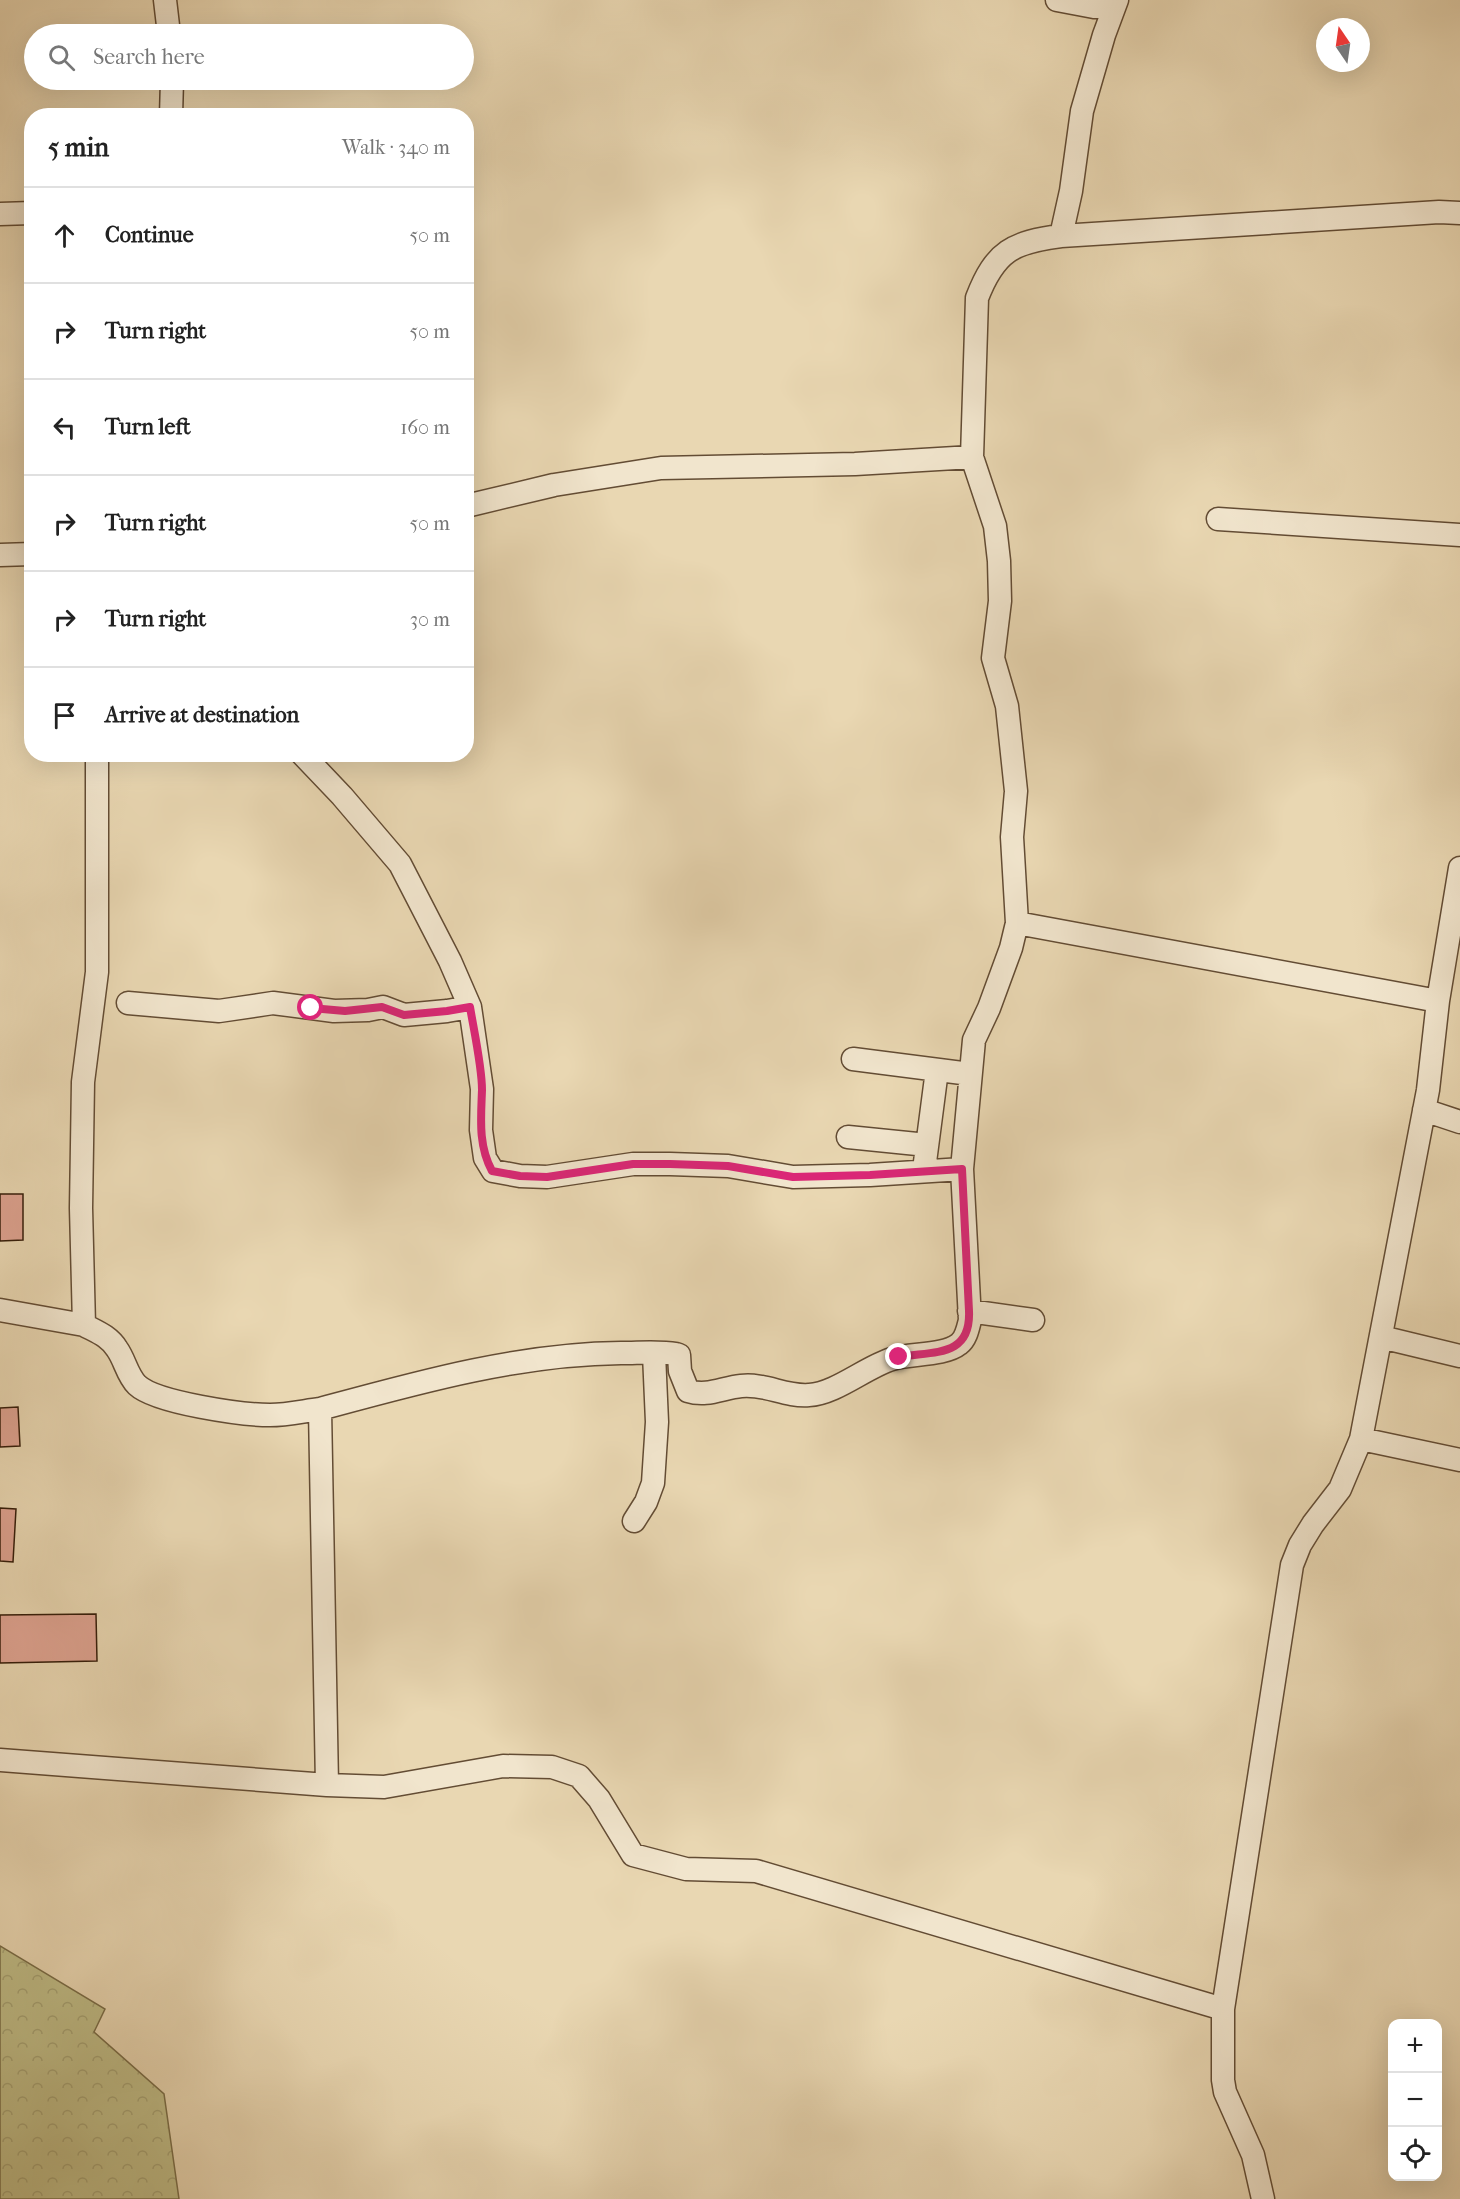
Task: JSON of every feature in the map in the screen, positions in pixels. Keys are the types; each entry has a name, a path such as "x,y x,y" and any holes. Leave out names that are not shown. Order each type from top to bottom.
{"street":[{"path":"165,0 168,24"},
{"path":"1057,0 1094,7 1115,3 1082,111 1071,191 1061,236"},
{"path":"171,108 172,90"},
{"path":"0,1310 84,1325 106,1336 118,1350 134,1382 149,1394 242,1413 272,1415 320,1409 417,1383 497,1365 604,1354 672,1353 679,1356 680,1371 688,1391 705,1394 742,1386 767,1386 788,1393 810,1396 833,1389 862,1372 893,1359 951,1349 961,1343 967,1331 969,1311 962,1169 974,1040 1011,948 1017,923 1012,837 1016,791 1007,706 993,658 1000,601 999,561 995,526 972,457 977,298 983,283 1005,254 1020,243 1061,236 1439,212 1460,213"},
{"path":"0,214 24,213"},
{"path":"474,504 554,485 662,468 855,464 972,457"},
{"path":"1218,519 1460,535"},
{"path":"0,555 24,554"},
{"path":"84,1325 81,1208 82,1082 97,972 97,762"},
{"path":"310,762 400,864 450,961 470,1007 482,1089 481,1130 485,1158 492,1171 520,1176 547,1177 633,1164 670,1164 728,1166 793,1177 962,1169"},
{"path":"1263,2199 1253,2155 1225,2092 1223,2009 1292,1565 1300,1545 1313,1524 1340,1489 1361,1439 1424,1110 1438,1001 1460,868"},
{"path":"1017,923 1438,1001"},
{"path":"128,1003 219,1011 273,1003 334,1011 357,1011 382,1007 404,1015 470,1007"},
{"path":"853,1059 970,1074"},
{"path":"848,1137 926,1153 936,1070"},
{"path":"1424,1110 1460,1122"},
{"path":"969,1311 1033,1320"},
{"path":"1381,1337 1460,1356"},
{"path":"634,1521 646,1502 653,1483 657,1422 654,1354"},
{"path":"320,1409 327,1785"},
{"path":"1361,1439 1460,1460"},
{"path":"0,1760 327,1785 384,1787 503,1766 552,1767 579,1776 599,1799 633,1855 686,1869 756,1871 1223,2009"}],"green space":[{"path":"0,1946 105,2009 94,2032 164,2094 179,2199 0,2199"}],"building":[{"path":"0,1194 23,1194 23,1240 0,1241"},
{"path":"18,1407 20,1446 0,1447 0,1408"},
{"path":"0,1508 16,1509 13,1562 0,1561"},
{"path":"96,1614 97,1661 0,1663 0,1615"}],"route":[{"path":"311,1008 345,1011 382,1007 404,1015 470,1007 482,1089 481,1130 485,1158 492,1171 507,1175 547,1177 633,1164 728,1166 793,1177 917,1173 962,1169 970,1320 967,1331 961,1343 951,1349 899,1357"}]}
